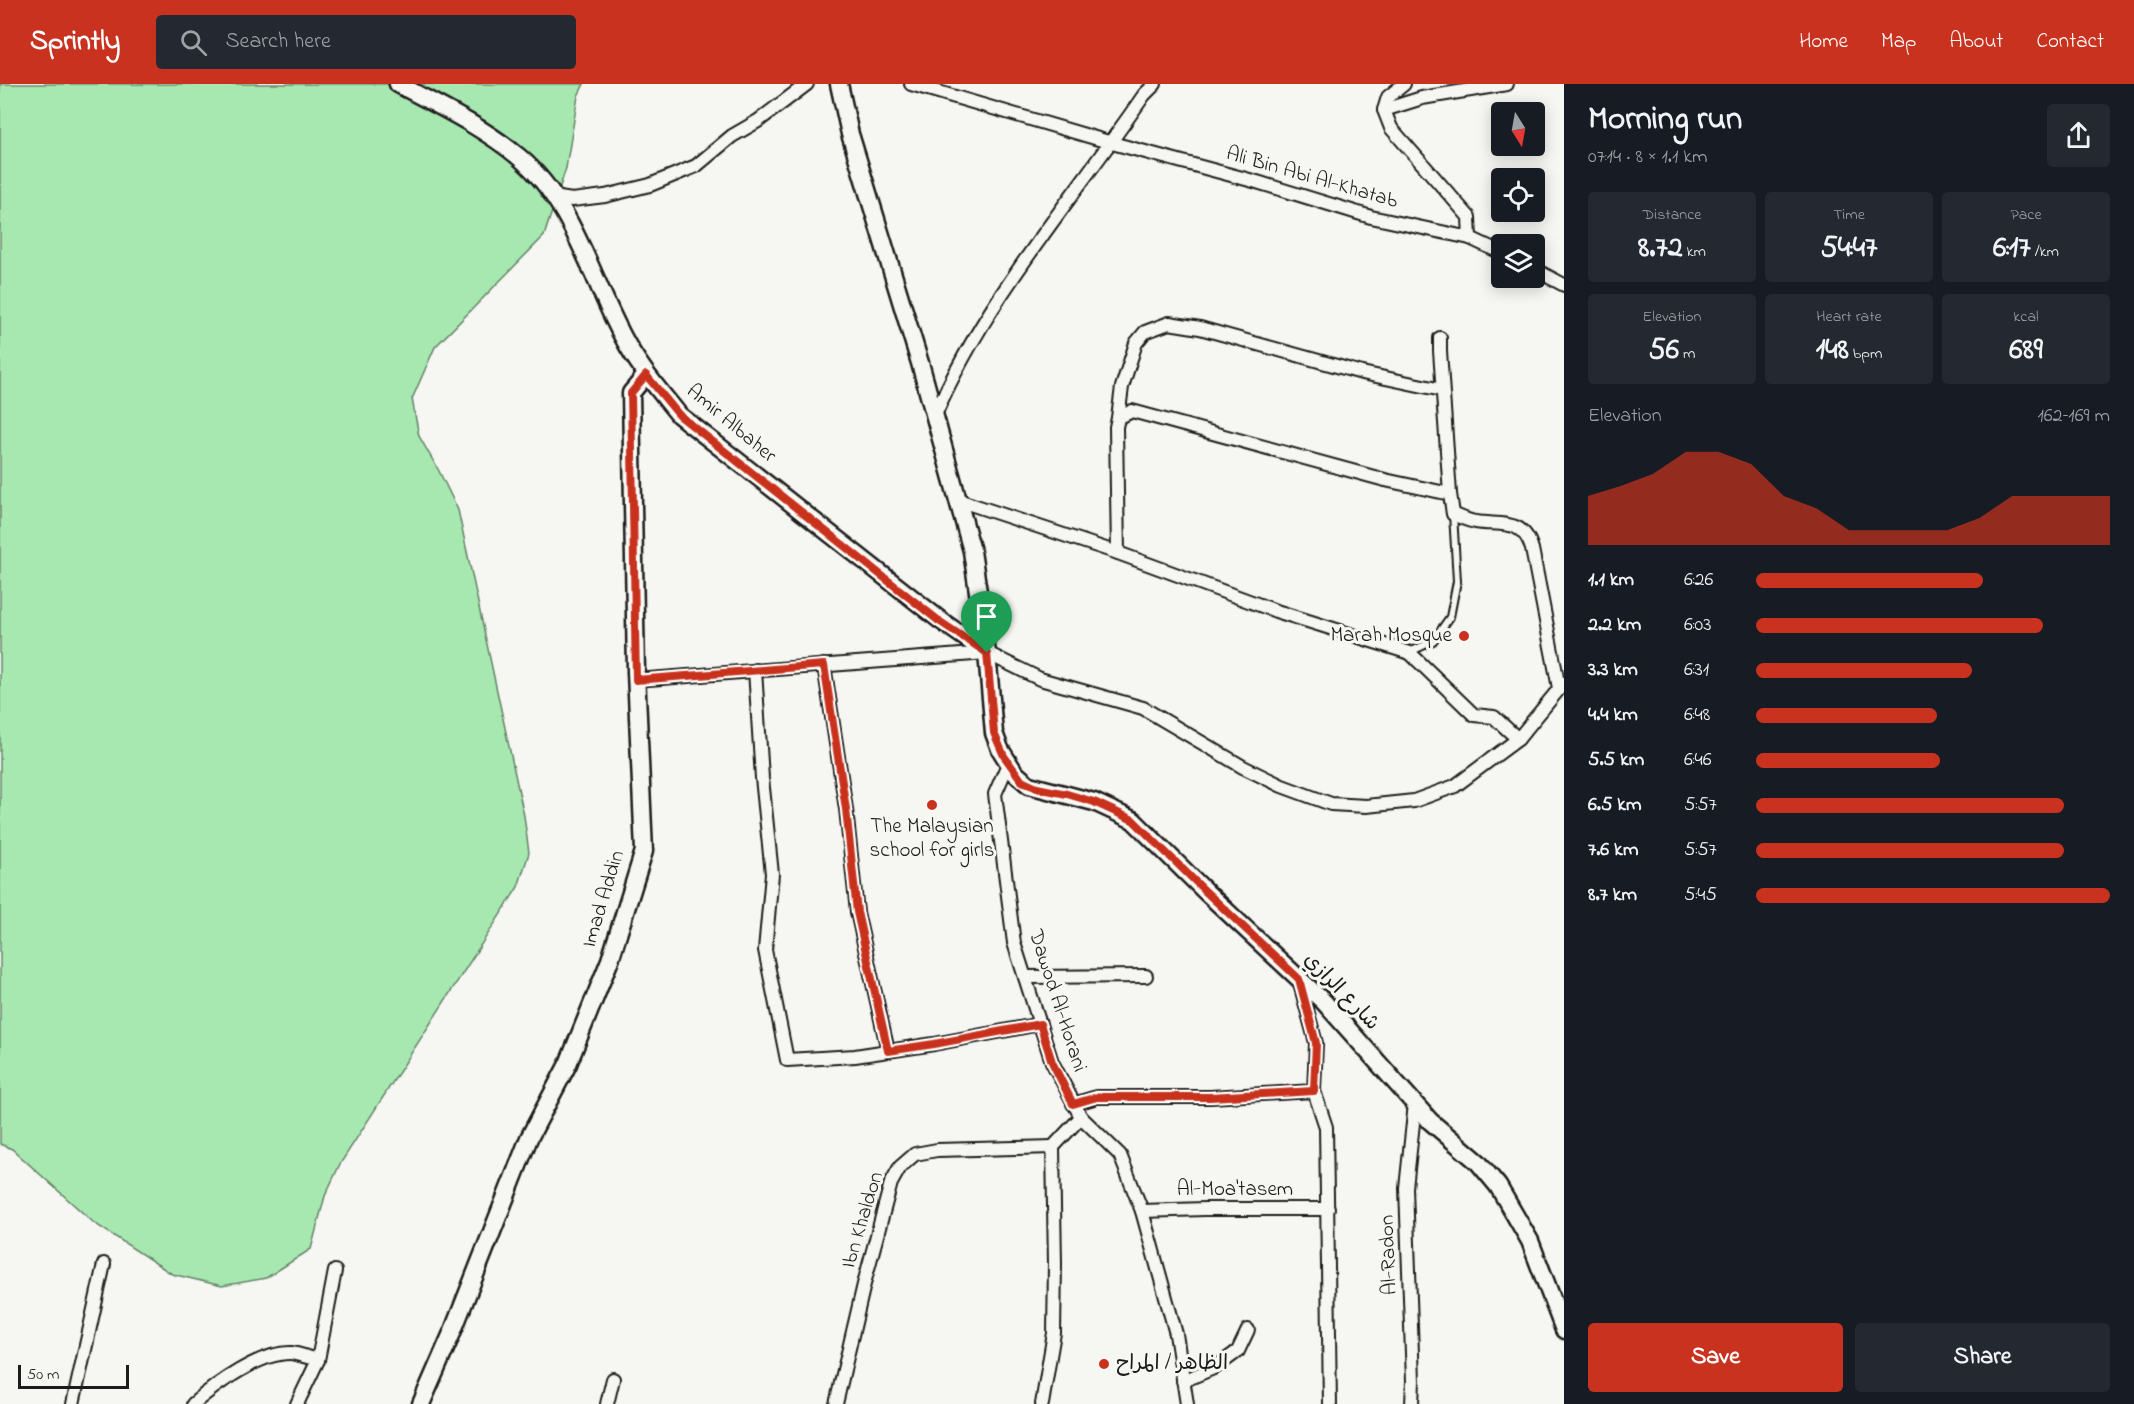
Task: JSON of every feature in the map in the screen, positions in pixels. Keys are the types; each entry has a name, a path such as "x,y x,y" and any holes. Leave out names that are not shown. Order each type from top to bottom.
{"street":[{"name":"Amir Albaher","path":"398,84 466,121 519,157 538,177 553,197 585,252 624,339 646,375 679,415 939,621 987,653"},
{"path":"553,197 572,200 605,196 650,185 696,166 732,136 758,121 807,84"},
{"path":"839,84 850,134 935,415 974,561 987,653 992,724 1008,764"},
{"name":"Ali Bin Abi Al-Khatab","path":"911,84 957,90 1112,142 1257,182 1371,217 1470,238 1491,248"},
{"path":"935,415 950,380 1012,277 1144,95 1155,84"},
{"path":"1404,84 1388,97 1384,110 1391,128 1469,217 1470,238"},
{"path":"1384,110 1422,98 1507,84"},
{"path":"1545,275 1564,285"},
{"path":"1118,554 1116,427 1122,387 1136,343 1145,332 1168,323 1200,328 1362,373 1442,390"},
{"path":"636,680 987,653 1040,679 1143,708 1243,767 1282,786 1331,804 1366,806 1414,801 1455,786 1518,740 1562,686 1528,539 1520,530 1510,525 1474,522 1453,514 1442,390 1440,338"},
{"name":"Imad Addin","path":"421,1404 452,1333 529,1138 568,1064 610,960 644,851 636,680 631,393 646,375"},
{"path":"1118,418 1126,412 1136,411 1374,477 1450,494"},
{"path":"958,500 1276,611 1410,652 1474,715 1494,717 1518,740"},
{"path":"824,665 846,809 857,912 888,1051"},
{"path":"755,670 762,778 772,874 765,950 787,1060 855,1056 1040,1024"},
{"name":"Dawod Al-Horani","path":"1008,764 995,796 1014,943 1052,1062 1081,1117 1120,1155 1142,1211 1176,1334 1187,1404"},
{"name":"شارع الرازي","path":"1008,764 1022,781 1029,785 1094,802 1133,820 1339,1018 1430,1120 1478,1162 1507,1200 1537,1256 1564,1330"},
{"path":"1025,977 1146,976"},
{"path":"1299,979 1316,1043 1314,1091 1326,1127 1330,1404"},
{"path":"1073,1104 1097,1097 1210,1097 1314,1091"},
{"name":"Al-Radon","path":"1412,1404 1407,1188 1415,1104"},
{"path":"1042,1404 1054,1333 1053,1147 1081,1117"},
{"name":"Ibn Khaldon","path":"836,1404 888,1194 900,1167 915,1154 937,1150 1053,1147"},
{"name":"Al-Moa'tasem","path":"1142,1211 1328,1209"},
{"path":"73,1404 104,1264"},
{"path":"297,1404 318,1360 335,1271"},
{"path":"1184,1381 1216,1367 1238,1352 1248,1330"},
{"path":"193,1404 208,1391 261,1360 290,1353 318,1360"},
{"path":"607,1404 613,1379"}],"lane":[{"path":"1410,652 1433,641 1450,617 1457,581 1453,514"}],"green space":[{"path":"0,84 584,84 578,96 566,168 544,236 435,347 412,399 419,436 458,510 524,816 529,853 518,887 340,1164 325,1196 311,1249 266,1278 222,1286 172,1274 94,1223 12,1149 0,1144"}],"place":[{"name":"Marah Mosque","path":"1464,636"},
{"name":"The Malaysian school for girls","path":"932,805"},
{"name":"الظاهر / المراح","path":"1104,1364"}],"route":[{"path":"646,375 679,415 939,621 987,653 994,733 1004,756 1022,781 1037,788 1094,802 1133,820 1299,979 1316,1043 1314,1091 1210,1097 1097,1097 1073,1104 1052,1062 1040,1024 888,1051 857,912 846,809 824,665 636,680 631,393 646,375"}]}
